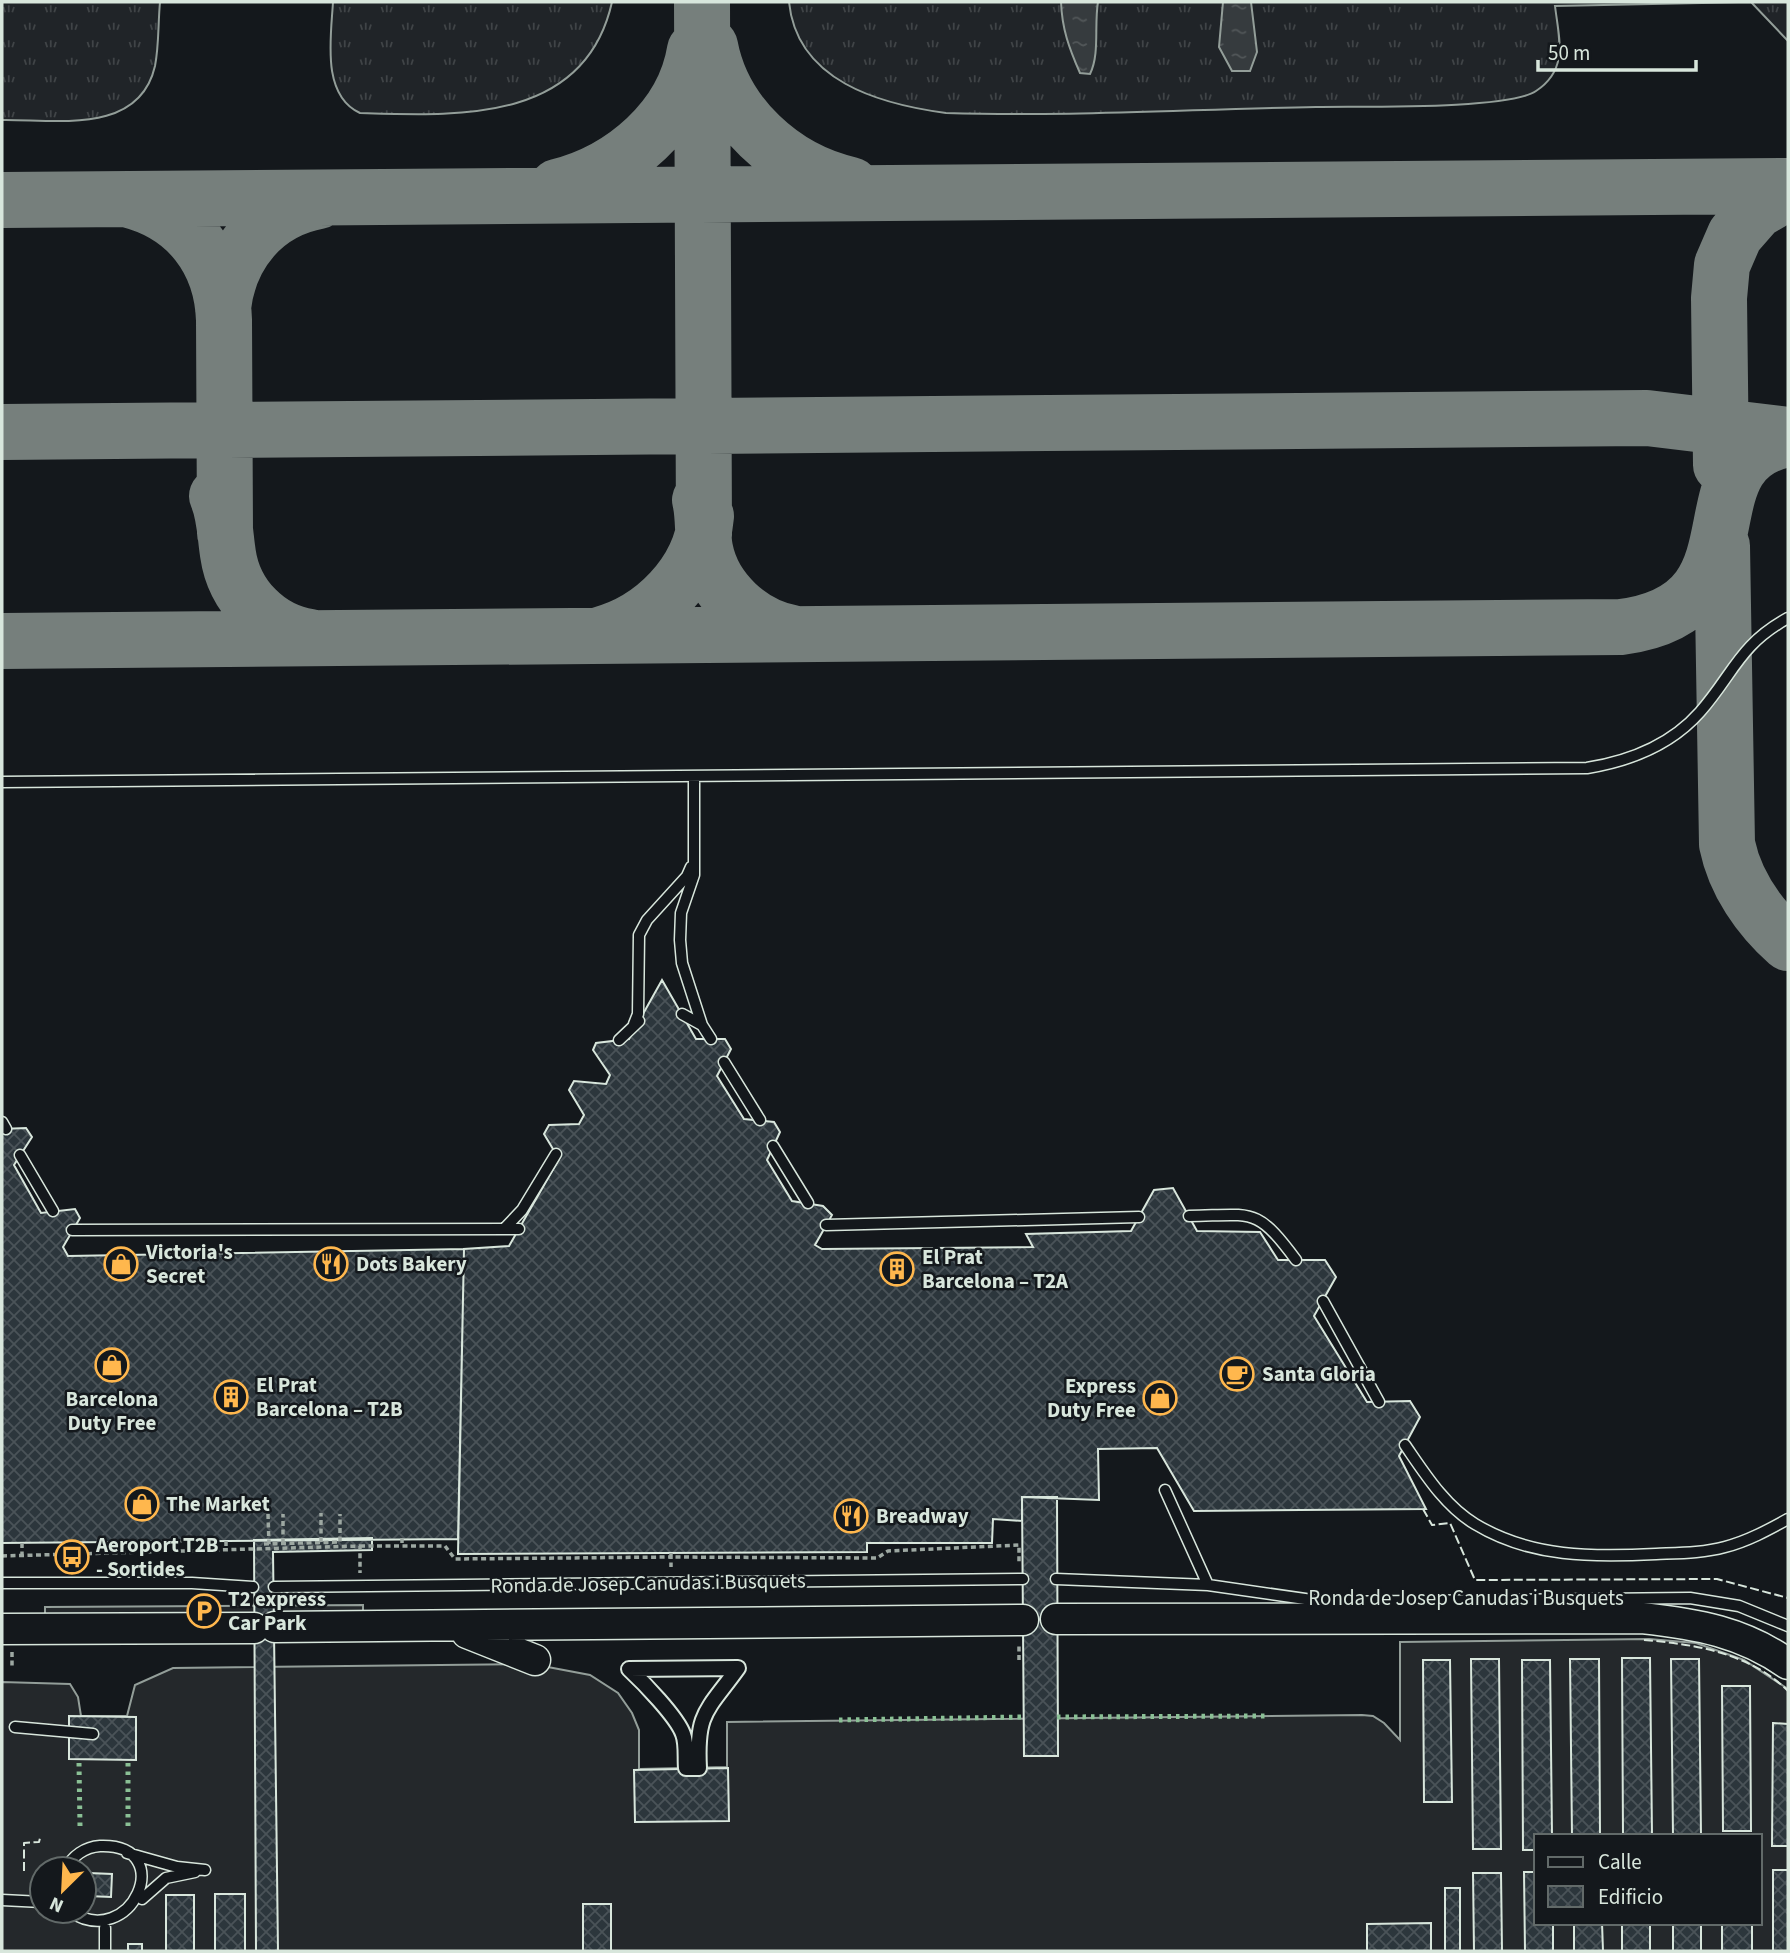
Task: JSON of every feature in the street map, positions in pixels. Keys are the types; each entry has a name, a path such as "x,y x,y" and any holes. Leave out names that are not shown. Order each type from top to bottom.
{"main road":[{"name":"Ronda de Josep Canudas i Busquets","path":"1056,1619 1630,1618 1687,1623 1727,1631 1764,1647 1788,1664"},
{"name":"Ronda de Josep Canudas i Busquets","path":"2,1629 454,1628 1023,1620"},
{"path":"454,1628 535,1660"}],"street":[{"path":"737,1668 714,1698 698,1728 698,1768 685,1768 685,1737 648,1686 629,1669 737,1668"}],"lane":[{"path":"2,782 1587,768 1638,756 1682,730 1712,697 1734,662 1754,642 1788,618"},
{"path":"694,777 692,886 680,920 680,940 682,963 702,1025 711,1039"},
{"path":"619,1040 637,1022 639,935 647,920 687,876 694,857"},
{"path":"682,1014 702,1025"},
{"path":"724,1062 760,1120"},
{"path":"773,1146 808,1203"},
{"path":"505,1229 522,1210 556,1154"},
{"path":"20,1155 53,1211"},
{"path":"1189,1216 1245,1215 1260,1218 1271,1226 1296,1260"},
{"path":"831,1223 1139,1217"},
{"path":"74,1228 519,1228"},
{"path":"1323,1301 1380,1402"},
{"path":"1405,1445 1446,1501 1473,1523 1509,1542 1542,1550 1594,1557 1704,1552 1756,1536 1788,1519"},
{"path":"1165,1490 1208,1585"},
{"name":"Ronda de Josep Canudas i Busquets","path":"274,1587 1023,1579"},
{"name":"Ronda de Josep Canudas i Busquets","path":"1056,1580 1208,1585 1326,1602 1690,1598 1751,1609 1788,1626"},
{"path":"2,1583 192,1583 253,1587"},
{"path":"15,1727 93,1734"},
{"path":"79,1855 84,1850 104,1846 177,1867 205,1870 166,1878 141,1899 127,1919 105,1928 95,1925"},
{"path":"123,1852 140,1872 141,1899"},
{"path":"2,1900 28,1901"},
{"path":"105,1928 105,1951"}],"path":[{"path":"321,1513 321,1543"},
{"path":"268,1514 266,1544 340,1542 340,1514"},
{"path":"283,1514 283,1544"},
{"path":"402,1538 402,1546"},
{"path":"226,1541 226,1549"},
{"path":"79,1542 79,1554"},
{"path":"22,1543 22,1555"},
{"path":"940,1543 940,1550"},
{"path":"2,1556 360,1546 360,1586"}],"green space":[{"path":"2,2 160,2 155,66 146,88 132,104 113,114 92,119 2,120"},
{"path":"333,2 612,2 597,42 575,71 547,91 513,104 476,111 398,114 360,113 339,93 331,64"},
{"path":"789,2 1751,2 1555,6 1559,53 1553,73 1536,91 1496,101 1431,106 1038,114 946,113 869,95 845,84 807,51 795,29"},
{"path":"1751,2 1788,2 1788,41"}],"shaded area":[{"name":"T2 express Car Park","path":"363,1605 363,1616 45,1618 45,1607"},
{"path":"1649,1639 1696,1643 1744,1660 1788,1689 1788,1951 2,1951 2,1682 70,1684 78,1697 81,1716 127,1716 135,1685 173,1668 532,1664 590,1675 618,1693 632,1713 639,1730 639,1769 727,1767 727,1722 1362,1715 1373,1716 1400,1740 1400,1642"}],"water":[{"path":"1061,2 1098,2 1095,58 1090,74 1080,73 1065,30"},
{"path":"1223,2 1251,2 1257,52 1250,71 1232,71 1219,47"}],"building":[{"name":"El Prat Barcelona – T2A","path":"662,980 696,1039 725,1039 731,1049 717,1076 744,1119 774,1122 780,1132 767,1160 792,1201 823,1206 832,1215 815,1245 822,1249 1033,1247 1026,1234 1131,1231 1154,1190 1173,1188 1197,1231 1260,1232 1278,1260 1325,1260 1336,1277 1314,1316 1367,1402 1410,1401 1420,1417 1399,1456 1426,1509 1194,1511 1157,1448 1098,1449 1099,1500 1022,1497 1022,1521 993,1519 992,1543 867,1543 867,1552 458,1554 464,1249 509,1246 559,1159 544,1134 549,1125 579,1124 584,1115 569,1090 574,1081 606,1084 610,1075 593,1050 596,1043 629,1039"},
{"name":"El Prat Barcelona – T2B","path":"26,1128 32,1137 14,1165 41,1213 75,1209 80,1218 63,1247 68,1256 464,1249 458,1539 2,1543 2,1129"},
{"path":"1022,1497 1057,1497 1058,1756 1024,1756"},
{"path":"372,1538 372,1550 273,1552 278,1951 256,1951 254,1540"},
{"path":"1622,1658 1650,1658 1652,1834 1623,1834"},
{"path":"1471,1659 1499,1659 1501,1849 1473,1849"},
{"path":"1570,1659 1599,1659 1600,1834 1572,1834"},
{"path":"1671,1659 1699,1659 1701,1834 1673,1834"},
{"path":"1423,1660 1450,1660 1452,1802 1424,1802"},
{"path":"1522,1660 1550,1660 1552,1834 1534,1834 1534,1850 1523,1850"},
{"path":"1722,1686 1750,1686 1751,1831 1723,1831"},
{"path":"69,1716 136,1717 136,1760 69,1759"},
{"path":"1773,1723 1788,1724 1788,1846 1772,1846"},
{"path":"728,1768 729,1821 635,1822 634,1770"},
{"path":"1773,1870 1788,1870 1788,1951 1773,1951"},
{"path":"1524,1872 1534,1872 1534,1925 1553,1925 1553,1951 1525,1951"},
{"path":"98,1873 112,1874 111,1897 98,1896"},
{"path":"1473,1873 1501,1873 1502,1951 1474,1951"},
{"path":"1445,1888 1460,1888 1460,1951 1445,1951"},
{"path":"215,1894 245,1894 245,1951 215,1951"},
{"path":"166,1895 194,1895 194,1951 166,1951"},
{"path":"583,1904 611,1904 611,1951 583,1951"},
{"path":"1431,1923 1431,1951 1367,1951 1367,1924"},
{"path":"1574,1925 1602,1925 1603,1951 1574,1951"},
{"path":"1622,1925 1650,1925 1650,1951 1622,1951"},
{"path":"1673,1925 1701,1925 1701,1951 1673,1951"},
{"path":"1722,1925 1752,1925 1752,1951 1722,1951"},
{"path":"128,1944 142,1944 142,1951 128,1951"}],"taxiway":[{"path":"702,2 704,535"},
{"path":"710,46 728,95 760,136 802,167 851,185"},
{"path":"557,187 604,169 646,138 664,119 678,98 689,75 695,50"},
{"path":"2,200 1788,186"},
{"path":"1721,465 1719,298 1722,265 1735,235 1756,211 1788,192"},
{"path":"129,200 168,217 198,243 216,278 222,298 225,533"},
{"path":"223,308 233,270 253,238 282,214 319,201"},
{"path":"2,432 1647,418 1788,435"},
{"path":"2,641 1621,627 1667,614 1696,592 1711,564 1726,502 1736,474 1755,452 1788,439"},
{"path":"217,496 228,554 237,584 267,619 280,627 310,637"},
{"path":"700,500 705,549 716,579 736,604 749,614 777,629 792,633"},
{"path":"599,635 638,619 671,592 695,557 706,516"},
{"path":"1722,546 1727,844 1742,886 1758,911 1788,943"}],"hedge":[{"path":"1057,1717 1267,1716"},
{"path":"839,1720 1023,1717"},
{"path":"79,1763 80,1826"},
{"path":"128,1763 128,1827"}],"fence":[{"path":"1423,1509 1432,1525 1450,1523 1475,1580 1717,1579 1788,1598"},
{"path":"1644,1640 1682,1644 1739,1659 1773,1678 1788,1691"},
{"path":"24,1871 24,1843 39,1842 40,1838"}],"place":[{"name":"Victoria's Secret","path":"121,1264"},
{"name":"Dots Bakery","path":"331,1264"},
{"name":"El Prat Barcelona – T2A","path":"897,1269"},
{"name":"Barcelona Duty Free","path":"112,1365"},
{"name":"Santa Gloria","path":"1237,1374"},
{"name":"El Prat Barcelona – T2B","path":"231,1397"},
{"name":"Express Duty Free","path":"1160,1398"},
{"name":"The Market","path":"142,1504"},
{"name":"Breadway","path":"851,1516"},
{"name":"Aeroport T2B - Sortides","path":"72,1557"},
{"name":"T2 express Car Park","path":"204,1611"}]}
